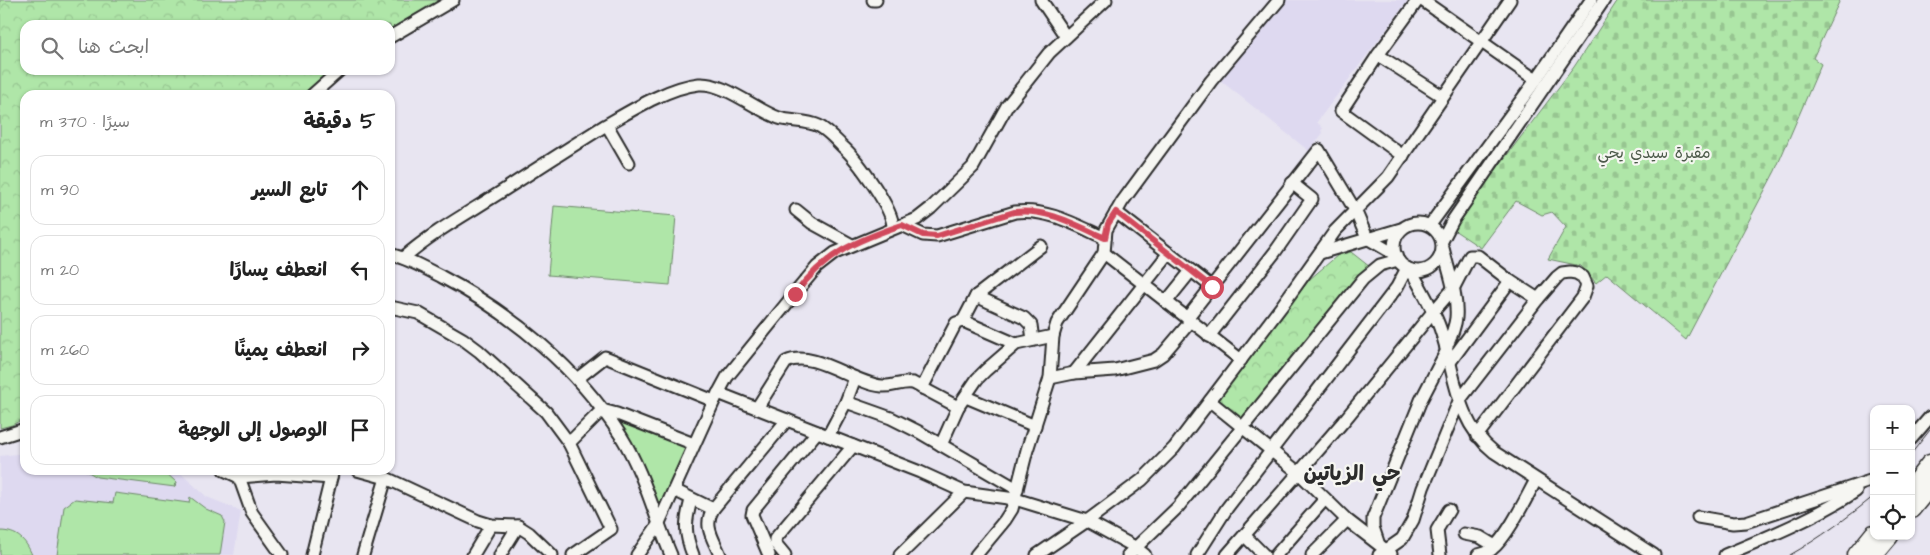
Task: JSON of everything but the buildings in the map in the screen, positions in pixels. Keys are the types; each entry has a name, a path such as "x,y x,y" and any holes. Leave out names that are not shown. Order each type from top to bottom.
{"highway":[{"path":"1915,483 1930,464"},
{"path":"1915,504 1930,486"},
{"path":"1857,555 1870,539"},
{"path":"1873,555 1886,540"}],"street":[{"path":"395,34 453,0"},
{"path":"1042,0 1066,37"},
{"path":"637,555 658,525 716,397 728,377 817,267 835,253 917,219 931,208 973,167 1007,106 1049,53 1106,0"},
{"path":"976,555 1012,509 1050,378 1053,336 1061,316 1104,253 1108,224 1211,81 1279,0"},
{"path":"1403,156 1340,111 1378,54 1418,0"},
{"path":"1422,0 1536,80"},
{"path":"1037,555 1088,521 1148,474 1174,448 1335,231 1388,177 1442,96 1510,0"},
{"path":"1432,226 1591,0"},
{"path":"1409,269 1420,271 1434,265 1442,254 1442,244 1452,220 1604,0"},
{"path":"1378,54 1442,96"},
{"path":"319,90 335,75"},
{"path":"403,258 433,234 607,125 640,106 683,88 701,84 721,89 779,118 821,127 847,150 890,211 898,227 923,235 937,236 1014,212 1027,210 1060,217 1105,238"},
{"path":"607,125 629,163"},
{"path":"1050,378 1074,373 1115,370 1158,358 1319,150 1355,210 1367,238 1397,258 1409,269 1439,326 1459,401 1470,426 1477,436 1494,452 1654,555"},
{"path":"1209,336 1275,252 1312,199 1292,183"},
{"path":"796,210 812,224 852,245"},
{"path":"1116,212 1212,287"},
{"path":"1320,253 1401,229 1408,224 1417,222 1432,226 1452,220"},
{"path":"1384,550 1373,527 1373,518 1420,400 1446,349 1456,320 1456,302 1442,244 1432,226"},
{"path":"1397,258 1394,243 1401,229"},
{"path":"963,321 976,296 1041,246"},
{"path":"1104,253 1241,360"},
{"path":"1074,373 1169,254"},
{"path":"1228,555 1453,289 1466,260 1474,255 1478,256 1510,281 1538,299"},
{"path":"395,256 452,282 493,307 524,330 577,379 602,410 635,461 670,555"},
{"path":"1131,551 1178,507 1363,279 1372,270 1397,258"},
{"path":"1197,555 1227,508 1409,269"},
{"path":"1166,302 1191,271"},
{"path":"1384,550 1402,539 1414,520 1423,488 1459,401 1538,299 1562,273 1576,273 1583,278 1587,286 1583,296 1477,436"},
{"path":"1450,362 1510,281"},
{"path":"976,296 1024,318 1031,325 1033,340"},
{"path":"395,307 418,313 479,350 546,412 570,443 611,529 572,555"},
{"path":"922,388 956,323 963,321 1016,344"},
{"path":"942,445 958,407 977,379 1016,344 1053,336"},
{"path":"577,379 605,357 716,397 757,408 920,472 964,492 1016,494"},
{"path":"757,408 783,366 791,360 811,360 855,378 881,386 906,382 913,383 958,407"},
{"path":"828,436 846,402 855,378"},
{"path":"966,397 1035,426"},
{"path":"1210,401 1299,473 1347,520 1384,550"},
{"path":"846,402 891,418 942,445 1016,494 1088,521 1131,551 1144,555"},
{"path":"602,410 694,444"},
{"path":"570,443 602,410"},
{"path":"1915,434 1930,417"},
{"path":"720,555 707,524 708,517 787,420"},
{"path":"0,438 20,430"},
{"path":"769,555 752,515 754,506 817,432"},
{"path":"774,540 852,446"},
{"path":"235,475 239,477 264,475"},
{"path":"312,555 332,475"},
{"path":"375,475 386,478 491,525 518,526 546,553"},
{"path":"239,477 252,513 282,555"},
{"path":"363,555 386,478"},
{"path":"1478,555 1489,551 1495,546 1512,522 1536,480"},
{"path":"1698,517 1733,523 1746,522 1870,480"},
{"path":"1725,555 1757,542 1835,503 1870,480"},
{"path":"674,490 691,500 713,509"},
{"path":"900,555 964,492"},
{"path":"1276,555 1325,499"},
{"path":"691,500 685,522 685,533 693,555"},
{"path":"1440,555 1437,530 1449,510"},
{"path":"1312,555 1347,520"},
{"path":"473,555 491,525"},
{"path":"500,555 518,526"},
{"path":"1464,534 1480,537 1495,546"},
{"path":"762,538 767,535 774,540 785,555"},
{"path":"1245,536 1264,555"}],"shaded area":[{"path":"1285,0 1408,0 1317,122 1323,128 1321,131 1323,133 1309,151 1221,81"},
{"path":"20,454 20,475 183,475 207,497 241,511 234,555 0,555 0,456"}],"green space":[{"path":"0,0 448,0 395,31 395,20 20,20 20,75 332,75 315,90 20,90 20,421 0,428"},
{"name":"مقبرة سيدي يحي","path":"1618,0 1840,0 1813,58 1821,64 1775,171 1686,340 1607,274 1596,283 1581,266 1548,259 1566,227 1552,212 1542,215 1516,201 1481,248 1454,230 1479,192 1574,67"},
{"path":"554,206 676,216 670,285 548,275"},
{"path":"1351,252 1370,267 1242,425 1216,402 1310,279 1338,255"},
{"path":"608,415 689,447 660,514"},
{"path":"94,475 168,475 176,482 175,487"},
{"path":"115,493 189,503 190,497 206,509 222,516 225,522 220,555 57,555 64,507 75,499 113,503"},
{"path":"0,531 6,531 20,537 32,555 0,555"}],"tram line":[{"path":"1914,450 1930,430"},
{"path":"1790,555 1812,542 1870,499"}],"district":[{"name":"حي الزياتين","path":"1352,473"}],"route":[{"path":"795,294 817,267 835,253 892,228 902,225 923,235 937,236 1014,212 1027,210 1060,217 1105,238 1108,224 1116,212 1212,287"}]}
